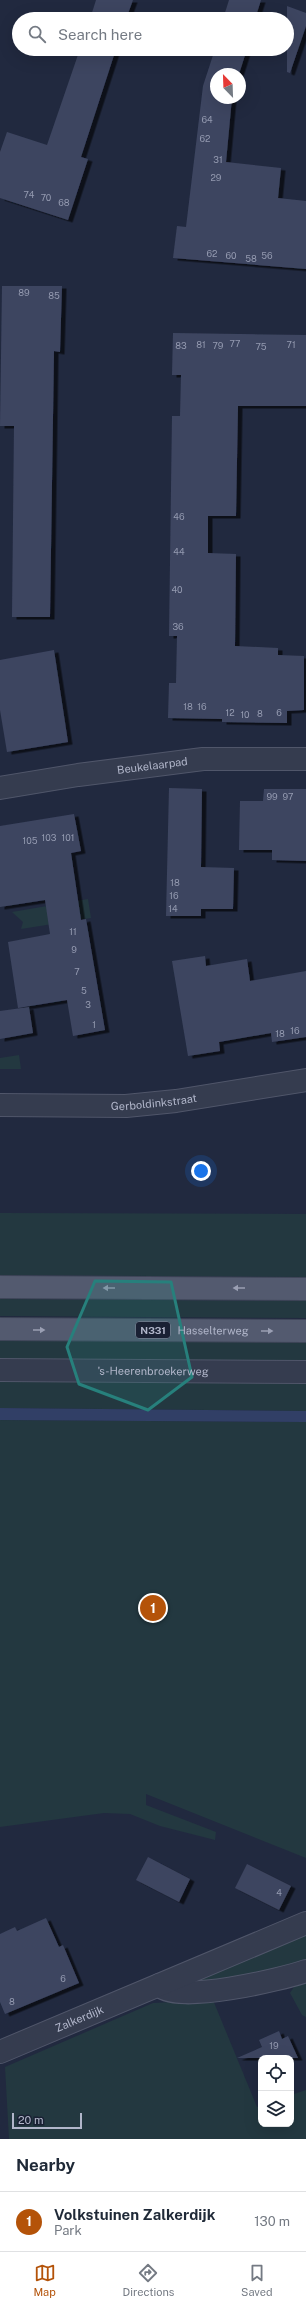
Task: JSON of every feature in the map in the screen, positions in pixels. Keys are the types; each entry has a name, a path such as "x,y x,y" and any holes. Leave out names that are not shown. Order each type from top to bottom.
{"main road":[{"path":"0,1287 306,1289"},
{"name":"Hasselterweg","path":"0,1329 306,1331"}],"street":[{"name":"Beukelaarpad","path":"0,788 78,774 203,759 306,759"},
{"name":"Gerboldinkstraat","path":"0,1105 126,1106 176,1101 306,1080"},
{"name":"'s-Heerenbroekerweg","path":"0,1370 306,1372"},
{"name":"Zalkerdijk","path":"0,2052 306,1923"},
{"path":"159,1986 167,1991 204,1991 266,1982 306,1971"}],"highlighted area":[{"path":"95,1281 171,1282 192,1377 148,1410 79,1384 67,1347"}],"shaded area":[{"path":"88,899 91,918 21,929 23,922 12,912"},
{"path":"19,1055 21,1069 0,1069 0,1058"},
{"path":"0,1213 306,1214 306,1277 0,1275"},
{"path":"0,1299 306,1301 306,1318 0,1316"},
{"path":"0,1340 306,1342 306,1363 0,1362"},
{"path":"0,1379 306,1381 306,1411 0,1408"},
{"path":"0,1420 306,1422 306,1858 146,1794 146,1805 216,1832 215,1840 160,1826 130,1814 104,1813 0,1827"},
{"path":"306,1932 306,1966 237,1982 190,1981"},
{"path":"306,1980 306,2017 302,2015 290,1993 296,1984"},
{"path":"213,2000 258,2107 258,2127 294,2127 294,2094 306,2090 306,2139 9,2139 5,2067 153,2003"}],"water":[{"path":"0,1408 306,1411 306,1422 0,1420"}],"building":[{"path":"96,0 133,0 129,12 92,12"},
{"path":"229,0 261,0 257,12 225,12"},
{"path":"287,6 306,13 306,26 290,73 287,72 287,56 294,56 294,12 287,12"},
{"path":"78,56 114,56 81,157 88,159 68,220 0,198 0,152 7,132 47,145"},
{"path":"213,56 245,56 241,68 210,68 210,104 231,104 226,162 281,168 278,198 306,201 306,269 173,258 177,226 186,227 203,86"},
{"path":"2,286 62,286 60,352 54,351 50,617 12,617 14,426 0,426"},
{"path":"173,333 306,335 306,406 238,406 236,516 208,516 208,553 236,554 235,646 278,648 278,655 304,656 304,710 287,711 287,723 222,722 222,719 168,718 169,683 176,683 177,636 169,636 172,416 180,416 181,375 172,375"},
{"path":"54,650 68,742 7,752 0,710 0,660"},
{"path":"169,788 202,789 201,867 234,868 233,909 201,909 201,916 166,916"},
{"path":"264,789 306,789 306,861 272,860 272,850 239,850 240,801 263,801"},
{"path":"74,814 81,851 71,853 81,920 86,919 105,1030 73,1036 67,1000 18,1008 8,942 50,934 45,900 0,907 0,826"},
{"path":"205,956 206,966 247,959 250,981 306,971 306,1037 272,1042 271,1033 219,1042 220,1051 188,1056 172,961"},
{"path":"29,1007 33,1033 0,1039 0,1011"},
{"path":"148,1857 190,1879 179,1902 136,1880"},
{"path":"247,1864 291,1886 279,1910 235,1888"},
{"path":"46,1918 59,1947 63,1945 79,1983 5,2014 0,2002 0,1934 15,1927 17,1931"},
{"path":"279,2031 282,2039 288,2036 298,2058 294,2058 294,2055 258,2055 258,2058 237,2058 262,2047 259,2040"}],"place":[{"name":"Volkstuinen Zalkerdijk","path":"153,1608"}]}
